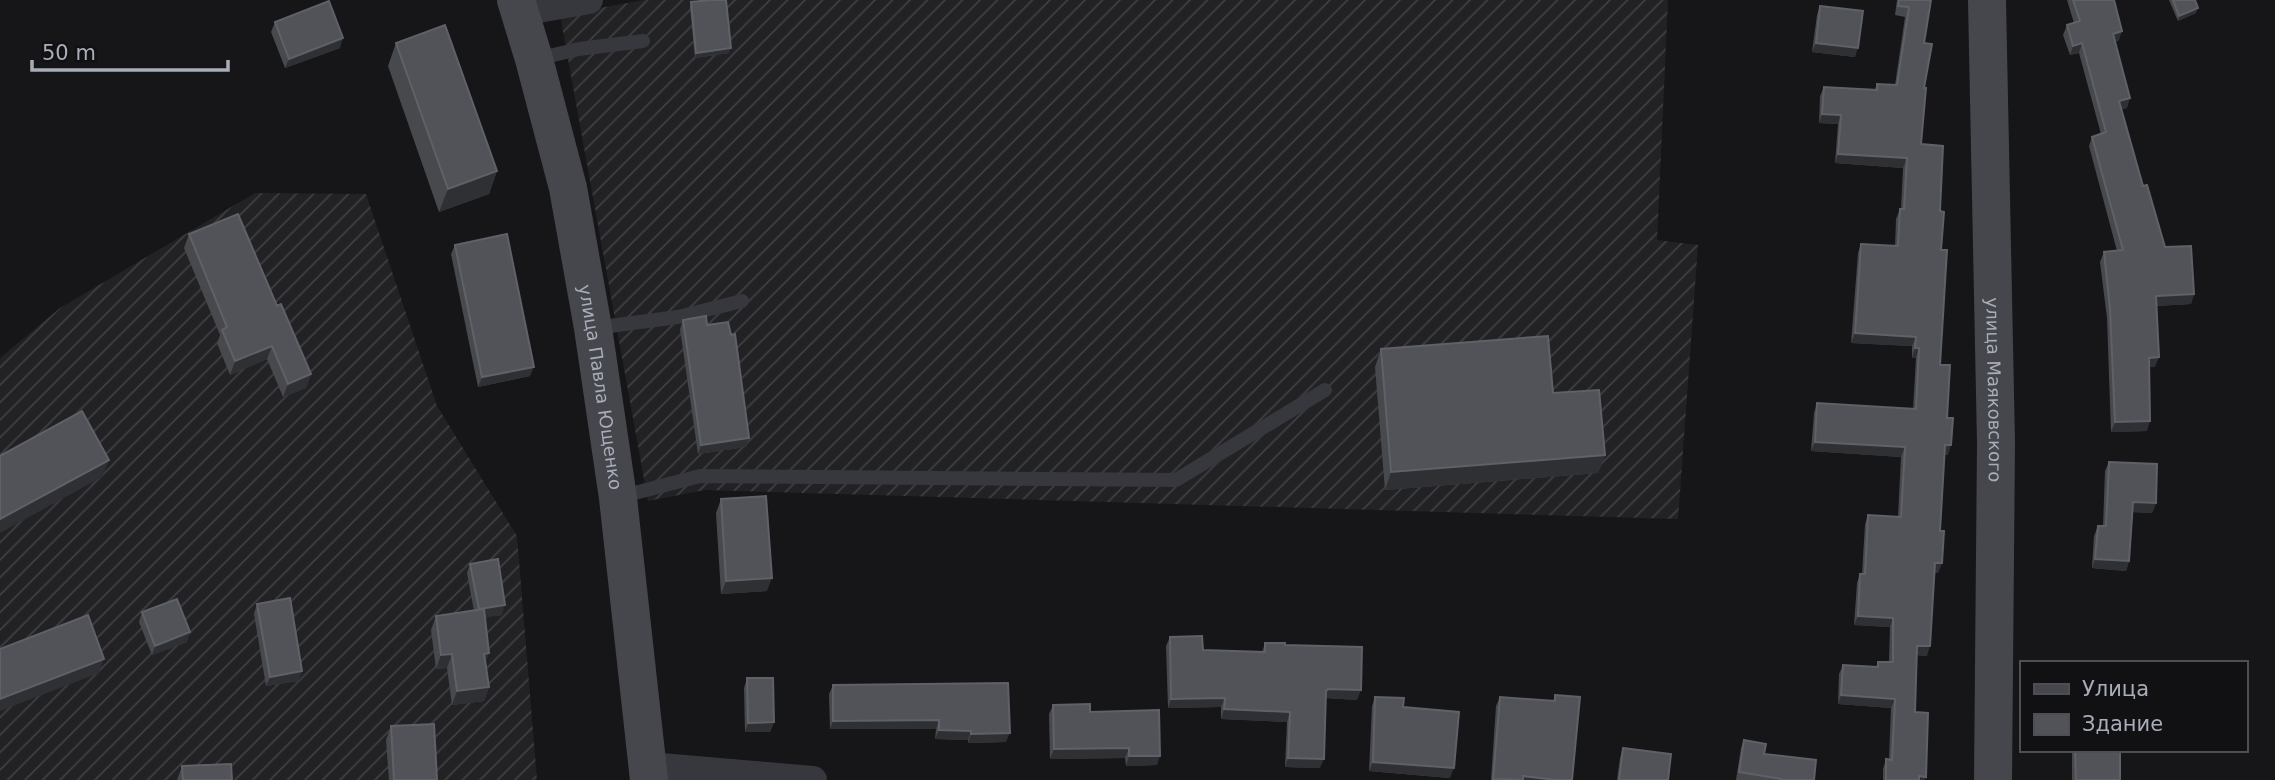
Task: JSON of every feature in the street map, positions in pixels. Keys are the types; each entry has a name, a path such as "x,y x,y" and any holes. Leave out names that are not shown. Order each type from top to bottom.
{"street":[{"path":"518,6 590,0"},
{"name":"улица Маяковского","path":"1987,0 1996,443 1993,780"},
{"name":"улица Павла Ющенко","path":"518,6 568,188 593,328 618,498 649,773"},
{"path":"649,773 813,780"}],"lane":[{"path":"534,60 579,49 643,41"},
{"path":"593,328 678,317 742,301"},
{"path":"618,498 700,475 1176,480 1325,390"}],"shaded area":[{"path":"644,0 1668,0 1657,240 1698,245 1678,519 705,490 648,501 560,15"},
{"path":"255,193 366,194 437,406 517,536 537,780 0,780 0,358 60,308"}],"building":[{"path":"726,0 731,48 696,53 691,2"},
{"path":"1899,0 1931,0 1924,43 1932,44 1924,88 1921,144 1943,146 1940,211 1944,212 1941,250 1947,250 1940,365 1950,365 1947,418 1953,418 1951,445 1945,445 1940,531 1944,531 1942,563 1935,563 1930,646 1917,646 1915,712 1928,713 1926,777 1919,776 1919,780 1886,780 1886,759 1892,760 1895,699 1841,695 1843,665 1878,667 1878,662 1893,662 1893,618 1858,616 1860,574 1865,574 1868,515 1901,517 1905,447 1815,442 1817,403 1916,409 1919,348 1915,348 1916,337 1855,333 1861,244 1898,246 1900,209 1904,209 1907,158 1838,154 1841,115 1822,114 1824,87 1877,90 1877,84 1897,85 1909,7 1898,6"},
{"path":"2073,0 2114,0 2122,31 2113,34 2130,98 2119,101 2143,186 2147,185 2165,247 2191,246 2194,294 2156,296 2159,357 2149,358 2150,421 2115,422 2110,309 2104,252 2123,250 2092,137 2106,132 2082,43 2073,46 2067,25 2080,21"},
{"path":"2173,0 2195,0 2198,8 2179,16"},
{"path":"329,1 343,38 289,59 275,22"},
{"path":"1820,6 1863,11 1858,48 1816,43"},
{"path":"445,25 497,171 448,189 396,43"},
{"path":"238,214 277,306 281,304 311,374 288,384 272,346 235,361 222,330 227,327 189,234"},
{"path":"507,234 534,367 482,377 455,245"},
{"path":"706,316 707,325 728,322 731,335 735,334 749,438 701,445 683,320"},
{"path":"1548,336 1553,393 1599,390 1605,455 1391,472 1381,349"},
{"path":"82,411 109,460 0,519 0,456"},
{"path":"2109,462 2157,464 2156,503 2133,502 2129,561 2095,559 2098,526 2106,526"},
{"path":"766,496 772,578 726,581 721,499"},
{"path":"498,559 505,605 479,609 470,564"},
{"path":"290,598 302,671 270,677 257,604"},
{"path":"177,599 190,632 155,646 142,612"},
{"path":"484,609 489,653 484,654 489,687 457,691 452,654 441,655 436,616"},
{"path":"88,615 104,659 0,699 0,649"},
{"path":"1202,636 1203,650 1265,652 1265,643 1362,647 1361,690 1326,691 1324,759 1288,758 1290,712 1224,709 1225,698 1171,699 1170,637"},
{"path":"747,678 773,678 774,722 748,723"},
{"path":"1008,683 1010,733 971,734 971,731 939,730 939,720 833,721 833,685"},
{"path":"1555,695 1580,697 1572,780 1523,776 1523,780 1493,779 1500,697 1555,701"},
{"path":"1375,697 1404,698 1403,707 1459,712 1454,768 1373,762"},
{"path":"1090,704 1090,712 1159,710 1160,756 1129,756 1129,748 1054,749 1053,705"},
{"path":"434,724 437,780 394,780 391,726"},
{"path":"1744,740 1766,744 1764,754 1816,760 1814,780 1781,780 1739,772"},
{"path":"1623,748 1671,754 1668,780 1619,780"},
{"path":"2075,752 2120,752 2120,780 2076,780"},
{"path":"231,764 232,780 183,780 182,766"}]}
